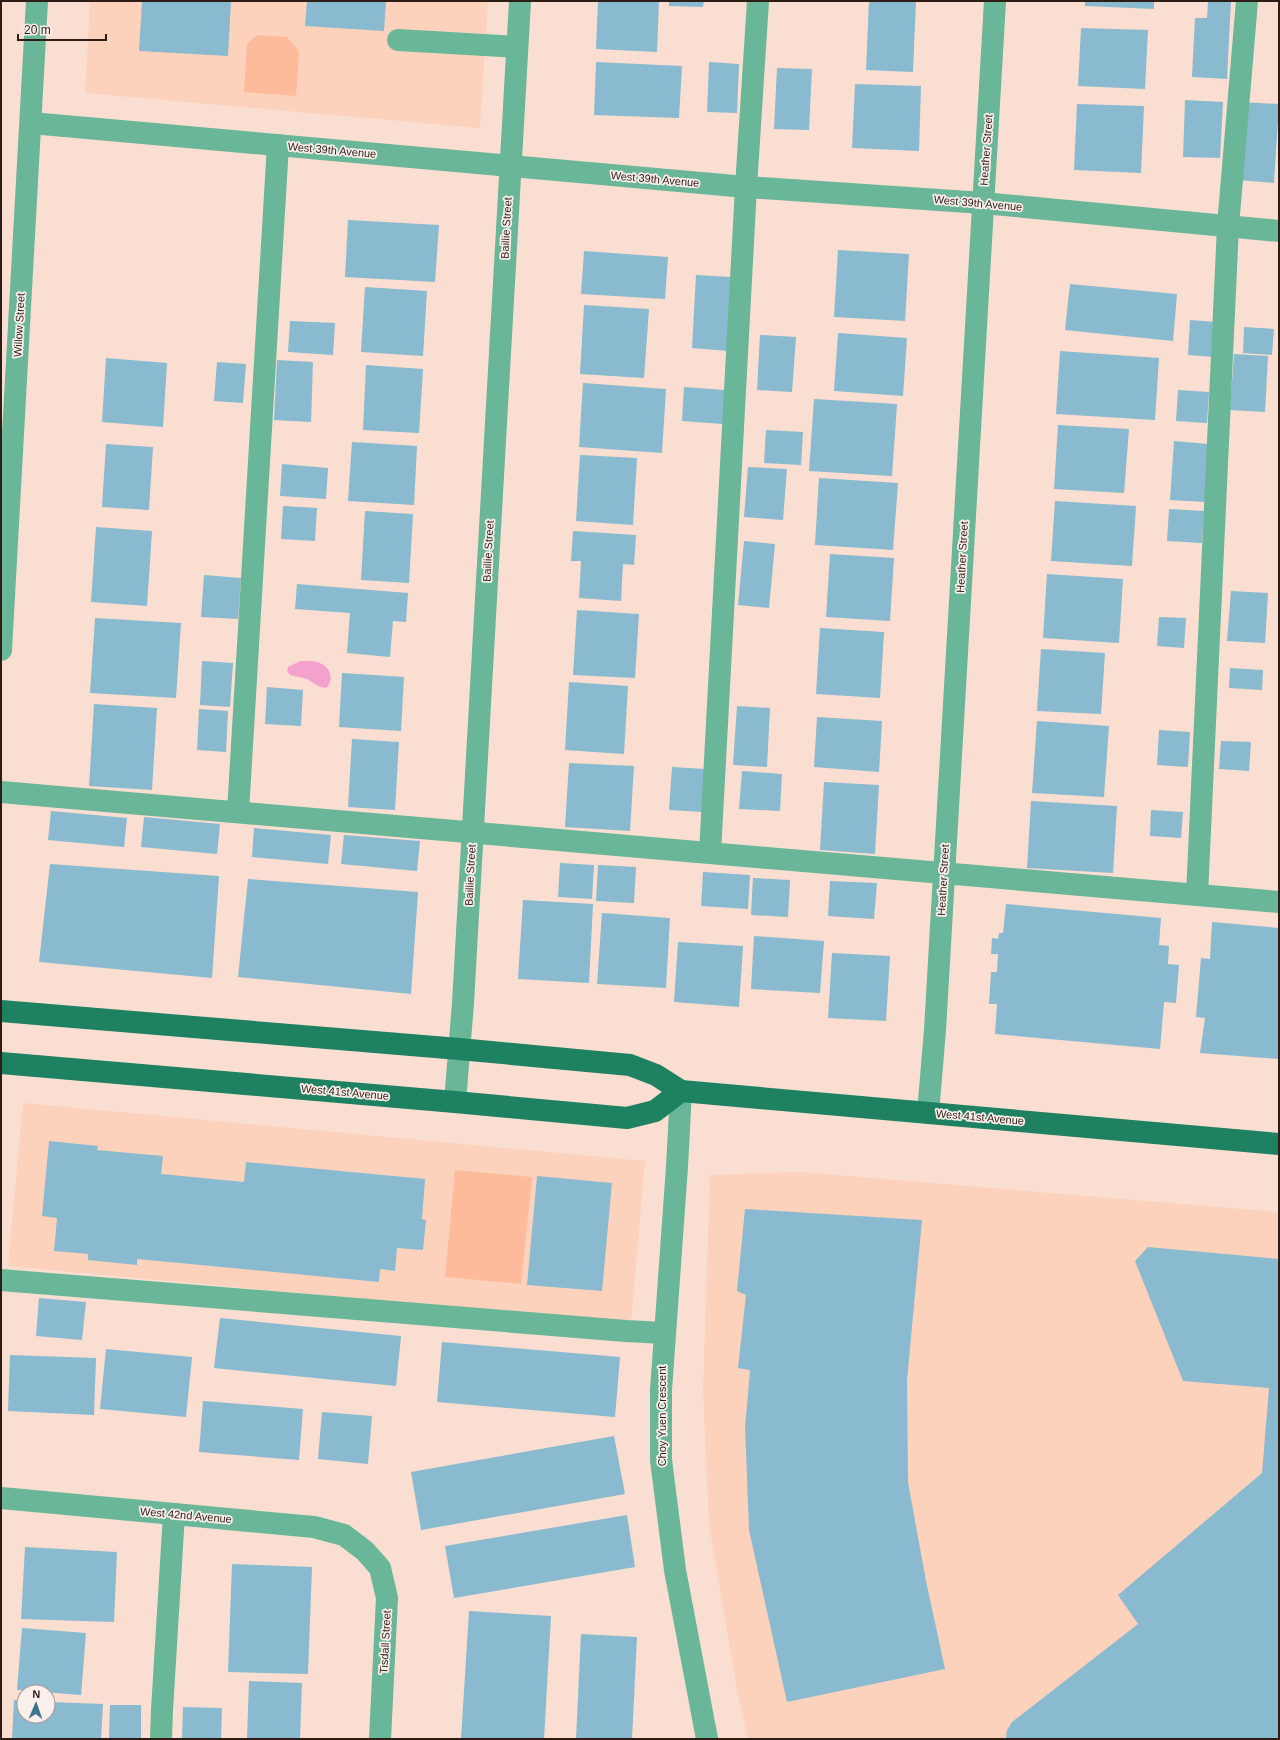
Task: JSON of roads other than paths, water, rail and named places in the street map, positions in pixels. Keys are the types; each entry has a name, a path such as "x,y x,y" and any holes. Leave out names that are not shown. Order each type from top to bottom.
{"main road":[{"name":"West 41st Avenue","path":"1,1011 459,1049 630,1065 656,1075 681,1091 1279,1144"},
{"name":"West 41st Avenue","path":"1,1063 628,1118 655,1111 681,1091"}],"street":[{"name":"Willow Street","path":"1,650 37,1"},
{"name":"Baillie Street","path":"455,1102 520,1"},
{"path":"710,853 746,187 758,1"},
{"name":"Heather Street","path":"928,1113 935,1036 995,1"},
{"path":"1197,895 1228,226 1247,1"},
{"path":"398,40 517,47"},
{"name":"West 39th Avenue","path":"30,123 746,187 983,203 1279,231"},
{"path":"238,812 278,145"},
{"path":"1,792 1279,902"},
{"name":"Choy Yuen Crescent","path":"681,1091 677,1167 664,1333 661,1390 661,1460 674,1570 707,1739"},
{"path":"1,1280 664,1333"},
{"name":"West 42nd Avenue","path":"1,1498 314,1527 344,1534 365,1552"},
{"path":"161,1739 174,1514"},
{"name":"Tisdall Street","path":"365,1552 380,1568 388,1598 380,1739"}]}
